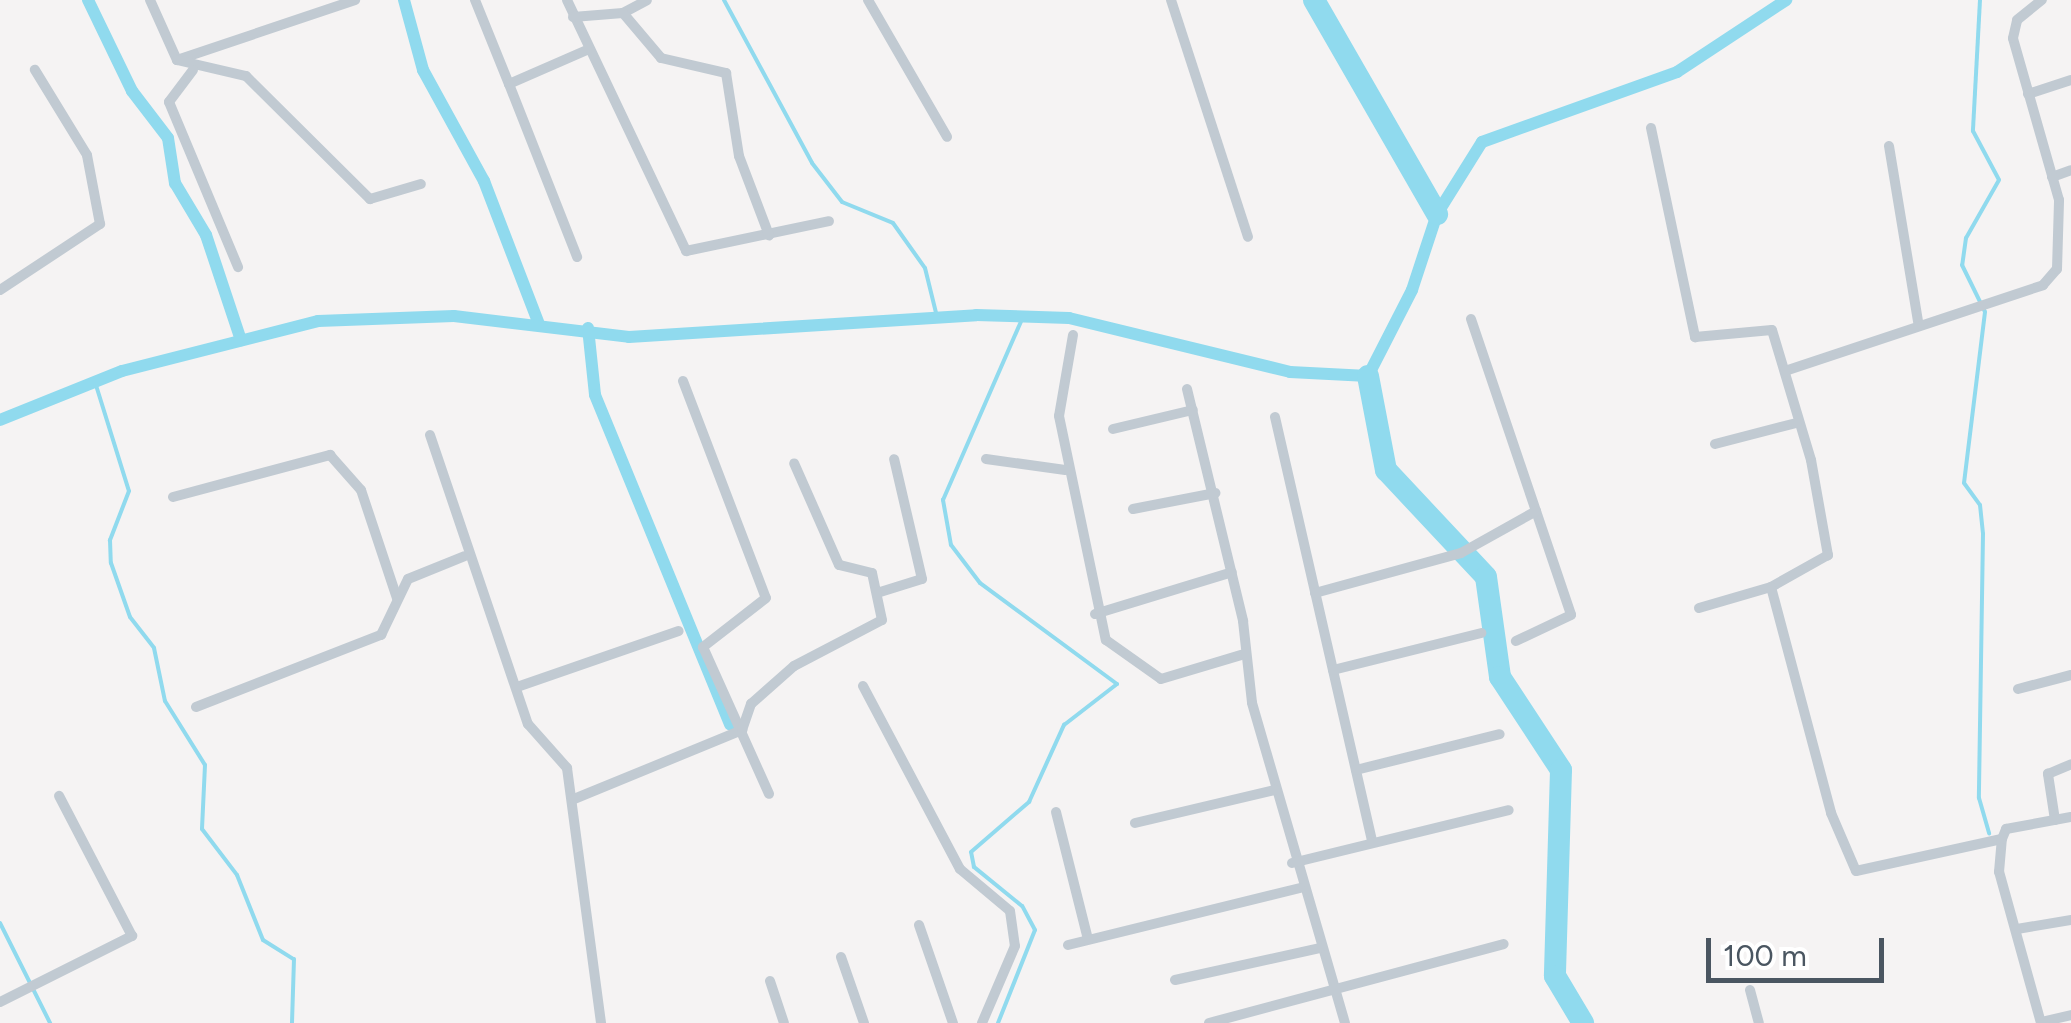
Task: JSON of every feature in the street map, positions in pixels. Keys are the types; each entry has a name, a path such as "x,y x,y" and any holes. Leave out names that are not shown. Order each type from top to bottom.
{"street":[{"path":"150,0 177,60 193,70 246,76 370,198 422,184"},
{"path":"177,60 355,0"},
{"path":"475,0 577,257"},
{"path":"567,0 587,50 618,97 686,252 829,220"},
{"path":"574,17 623,13 647,0"},
{"path":"868,0 946,137"},
{"path":"1172,0 1248,238"},
{"path":"1786,371 1918,322 2043,286 2057,270 2052,177 2013,38 2017,20 2042,0"},
{"path":"623,13 661,58 733,82 739,156 769,235"},
{"path":"509,84 587,50"},
{"path":"0,290 100,224 86,155 35,70"},
{"path":"193,70 169,102 238,267"},
{"path":"2028,94 2071,80"},
{"path":"1651,128 1695,337 1772,330 1786,371 1828,555 1771,587 1699,608"},
{"path":"1889,146 1918,322"},
{"path":"2052,177 2071,170"},
{"path":"1471,319 1570,615 1516,641"},
{"path":"1073,335 1059,416 1065,470 1095,614 1106,640 1161,679 1241,656"},
{"path":"683,381 766,598 763,609 704,641 769,794"},
{"path":"1187,389 1232,572 1241,656 1292,863 1346,1023"},
{"path":"1113,429 1193,410"},
{"path":"1275,418 1372,841"},
{"path":"1715,444 1796,423"},
{"path":"430,436 465,556 528,724 566,768 574,799 601,1023"},
{"path":"173,497 330,455 361,490 398,598"},
{"path":"986,459 1065,470"},
{"path":"877,593 922,579 894,460"},
{"path":"574,799 742,730 751,704 794,666 878,624 877,593 868,570 838,565 794,463"},
{"path":"1132,509 1215,493"},
{"path":"1315,593 1462,552 1536,510"},
{"path":"196,707 380,635 408,579 465,556"},
{"path":"1095,614 1232,572"},
{"path":"1771,587 1830,813 1856,870 2002,839"},
{"path":"517,688 679,632"},
{"path":"1333,670 1480,633"},
{"path":"2018,689 2071,676"},
{"path":"862,686 960,869 1010,911 1016,946 982,1023"},
{"path":"1356,770 1500,734"},
{"path":"2055,820 2048,774 2071,764"},
{"path":"1135,822 1275,790"},
{"path":"0,1002 53,981 133,932 59,796"},
{"path":"1292,863 1510,810"},
{"path":"1056,812 1088,940"},
{"path":"2071,817 2006,829 1999,872 2041,1022 2071,1015"},
{"path":"1068,944 1300,888"},
{"path":"2017,928 2071,920"},
{"path":"919,924 953,1023"},
{"path":"1209,1023 1336,996 1504,944"},
{"path":"1175,980 1320,948"},
{"path":"841,957 864,1023"},
{"path":"770,981 784,1023"},
{"path":"1750,990 1760,1023"}],"waterway":[{"path":"88,0 132,91 168,138 175,183 206,235 241,340"},
{"path":"404,0 423,70 484,181 538,322"},
{"path":"724,0 812,163 842,202 893,223 925,268 937,317"},
{"path":"1314,0 1437,214"},
{"path":"0,420 122,371 318,321 454,316 629,337 976,315 1069,318 1290,372 1368,376 1412,290 1437,214 1482,142 1677,72 1786,0"},
{"path":"1980,0 1973,131 1999,180 1966,238 1962,265 1985,312 1964,483 1980,505 1983,534 1979,798 1989,834"},
{"path":"998,1023 1035,930 1022,906 974,867 971,852 1029,802 1064,725 1117,684 980,583 951,545 943,500 1023,317"},
{"path":"588,328 595,395 730,724"},
{"path":"1368,376 1386,470 1486,577 1500,677 1561,770 1555,976 1583,1023"},
{"path":"95,382 129,491 110,540 111,563 130,617 154,648 165,701 205,765 202,829 237,875 263,940 294,959 292,1023"},
{"path":"0,923 50,1023"}]}
